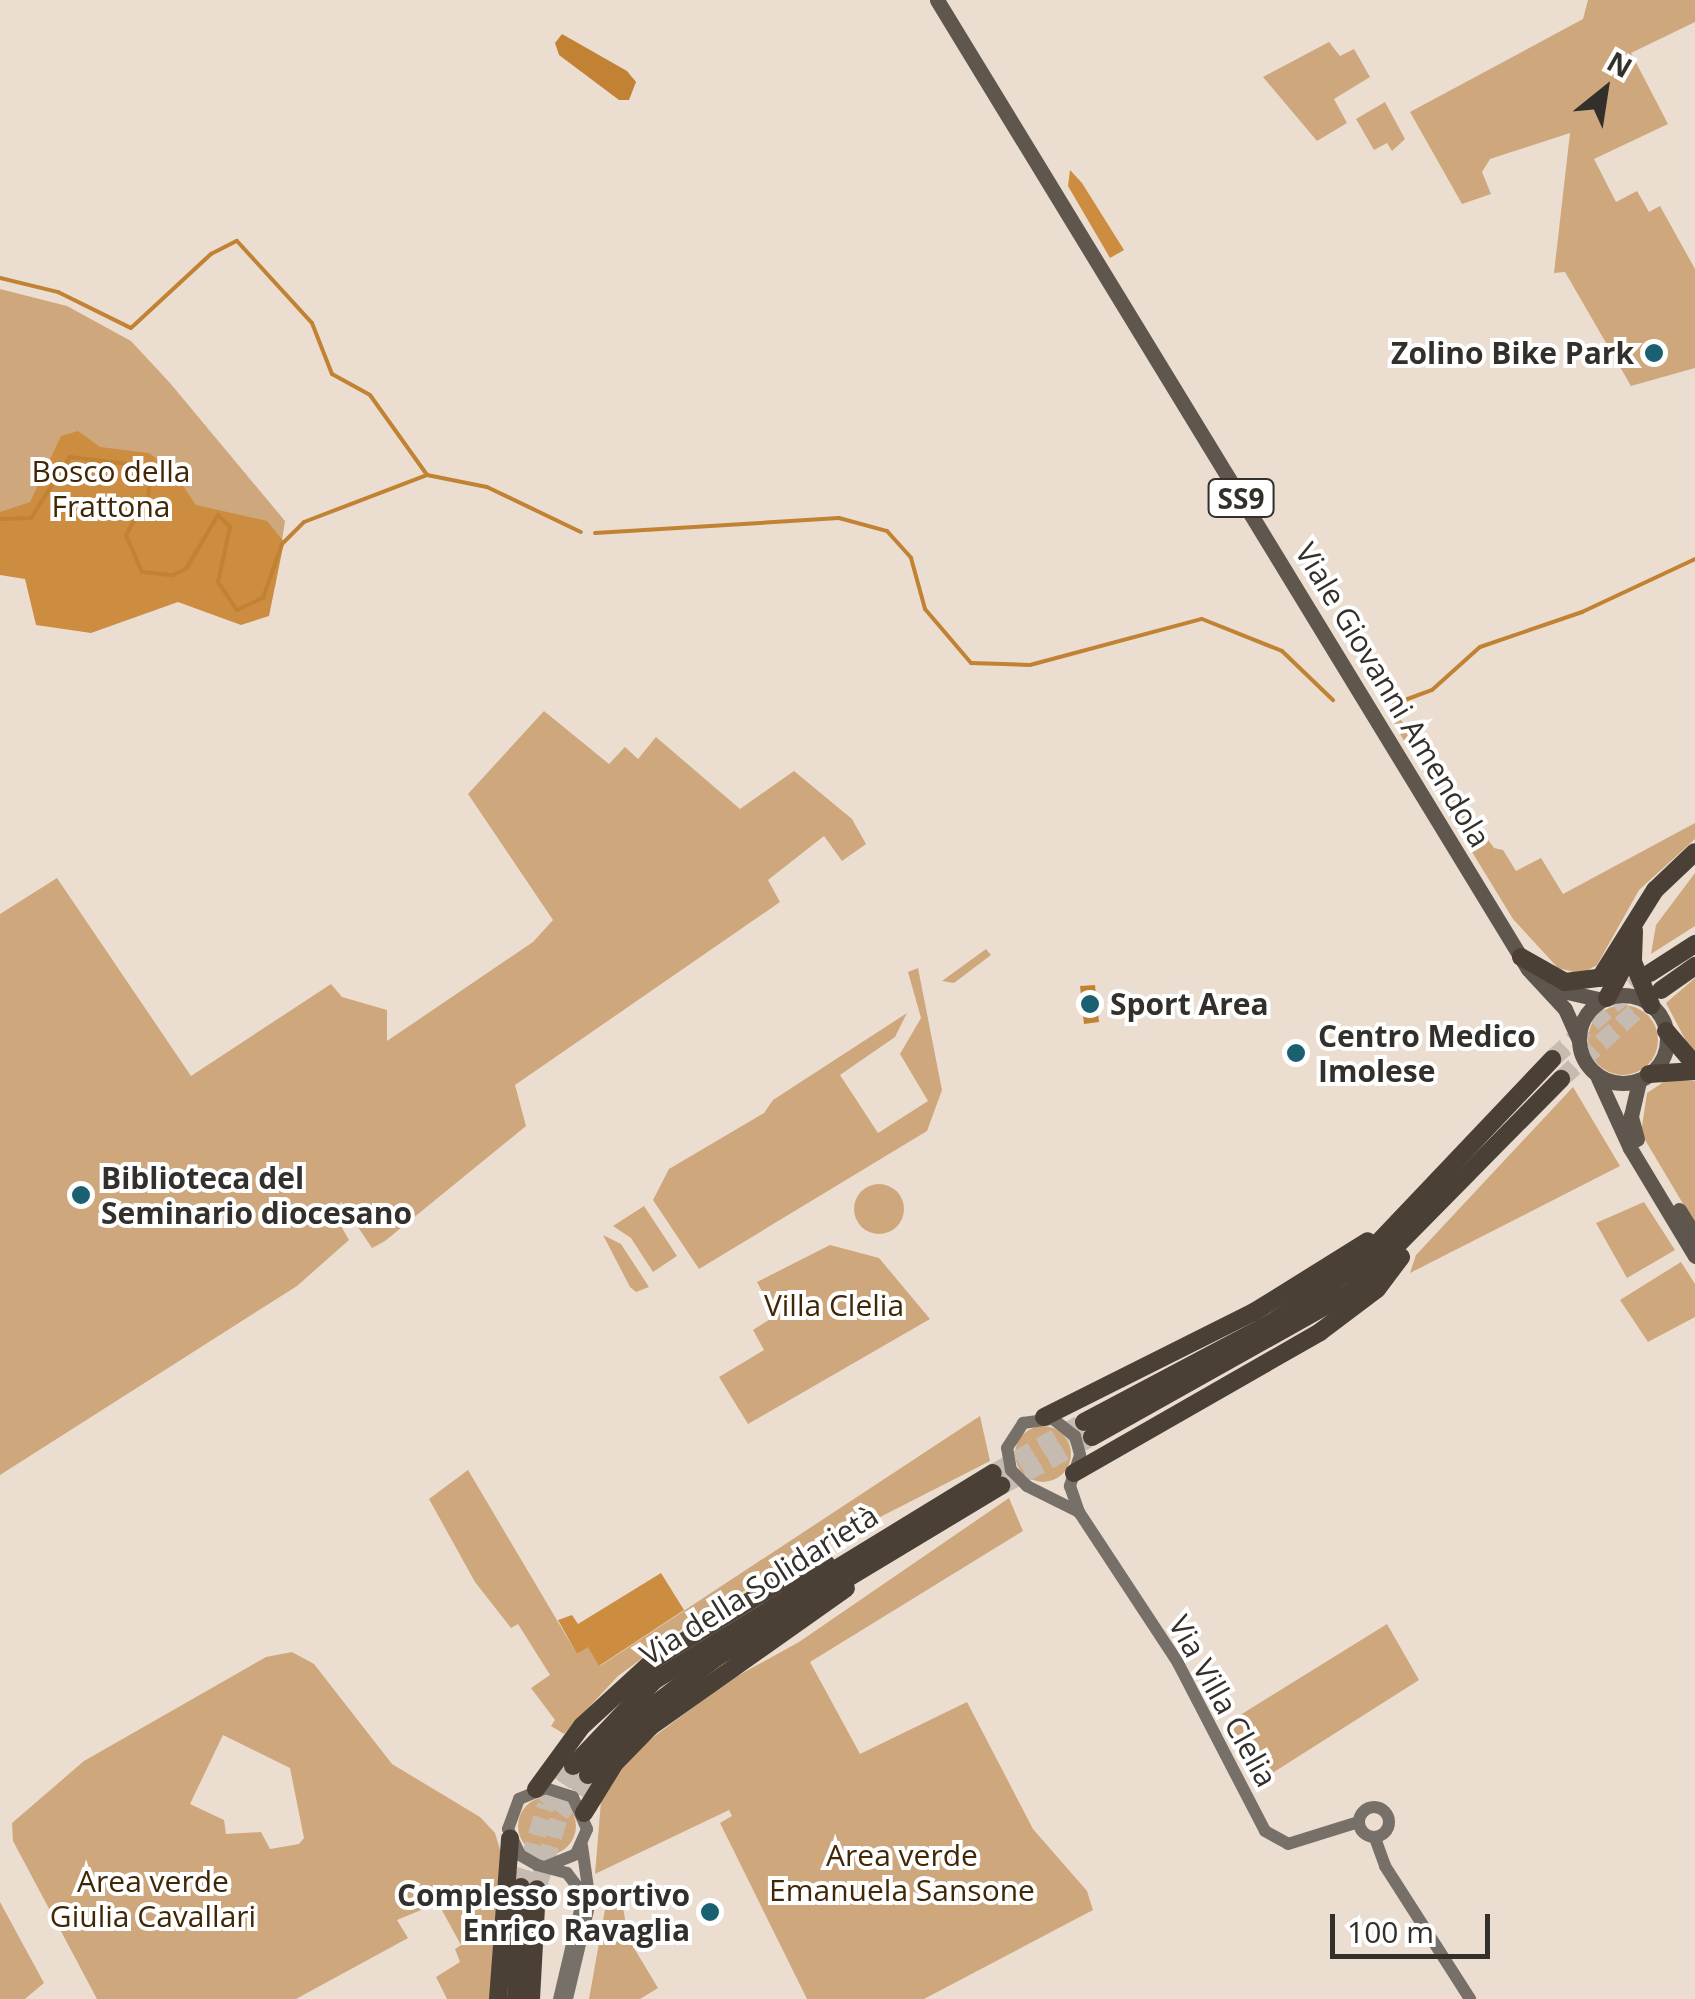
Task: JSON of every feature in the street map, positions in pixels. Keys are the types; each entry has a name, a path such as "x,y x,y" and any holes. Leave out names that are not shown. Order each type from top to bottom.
{"highway":[{"path":"1521,956 1565,982 1587,983 1610,966 1656,890 1695,852"},
{"path":"1604,999 1632,950 1639,916"},
{"path":"1650,973 1695,944"},
{"path":"1632,950 1656,997 1695,966"},
{"path":"1644,1077 1695,1068 1666,1031"},
{"path":"1552,1060 1354,1268 1271,1323 1088,1429 1352,1291 1561,1079"},
{"path":"1044,1417 1317,1274 1386,1228 1428,1188"},
{"path":"1073,1474 1354,1308 1439,1207"},
{"name":"Via della Solidarietà","path":"997,1480 914,1538 667,1692 580,1770 655,1680 860,1553 997,1480"},
{"path":"584,1813 615,1763 650,1726 914,1538"},
{"path":"536,1789 582,1726 654,1659 779,1583 860,1553"},
{"path":"498,1999 510,1838"},
{"path":"516,1999 529,1888 531,1999"}],"main road":[{"name":"Viale Giovanni Amendola","path":"937,0 1521,956 1538,981 1565,1008 1579,1040"},
{"path":"1538,981 1564,994 1604,999 1656,997 1666,1031 1666,1050 1644,1077 1631,1116 1638,1144 1695,1236"},
{"path":"1579,1040 1587,1012 1604,999"},
{"name":"SS9","path":"1579,1040 1592,1071 1695,1256"},
{"path":"1592,1071 1615,1082 1644,1077"}],"street":[{"name":"Via Villa Clelia","path":"1079,1512 1011,1470 1007,1448 1023,1423 1044,1417 1062,1422 1075,1436 1080,1455 1073,1474 1079,1512 1178,1663 1265,1831 1288,1844 1358,1822 1366,1809 1384,1811 1388,1830 1375,1838"},
{"path":"1038,1490 1057,1487 1073,1474"},
{"path":"559,1999 582,1902 574,1878 520,1855 510,1838 513,1808 536,1789 564,1792 584,1813 582,1845 590,1902 568,1999"},
{"name":"Via Villa Clelia","path":"1358,1822 1361,1832 1375,1838 1385,1866 1470,1999"},
{"path":"547,1866 568,1860 582,1845"}],"green space":[{"path":"1588,0 1695,0 1695,22 1631,53 1668,124 1594,159 1616,202 1637,191 1649,212 1660,206 1695,269 1695,368 1631,386 1565,272 1554,273 1570,133 1490,159 1482,172 1491,194 1462,204 1410,112 1583,19"},
{"path":"1329,42 1340,56 1354,49 1370,77 1334,99 1347,123 1317,141 1263,77"},
{"path":"1385,102 1405,139 1392,151 1387,143 1374,150 1356,119"},
{"path":"1070,170 1124,250 1110,258 1068,186"},
{"name":"Bosco della Frattona","path":"0,289 67,306 131,341 170,383 285,521 275,587 206,600 0,558"},
{"path":"78,431 100,447 149,453 174,473 196,505 267,521 284,542 269,616 241,625 178,602 91,633 36,625 25,579 0,575 0,512 30,502 61,436"},
{"path":"544,711 609,764 625,747 638,759 656,737 740,809 794,771 852,819 866,844 842,861 824,836 768,880 780,902 515,1085 526,1126 385,1241 372,1248 341,1202 333,1212 349,1240 297,1286 0,1475 0,914 57,878 191,1076 331,984 342,997 387,1010 387,1041 533,942 553,920 468,794"},
{"path":"1401,720 1494,848 1503,850 1516,871 1541,858 1563,894 1695,823 1695,839 1639,890 1597,965 1581,974 1558,968 1513,919 1392,721"},
{"path":"1695,873 1695,926 1651,954 1656,925"},
{"path":"986,949 991,955 954,983 942,981"},
{"path":"918,968 942,1090 927,1131 699,1269 653,1200 669,1169 764,1113 773,1100 907,1013 895,1037 840,1075 878,1133 928,1101 900,1054 921,1018 908,972"},
{"path":"1695,978 1695,1058 1666,1003"},
{"path":"1623,1005 1648,1015 1658,1040 1648,1065 1623,1075 1598,1065 1588,1040 1598,1015"},
{"path":"1668,1079 1695,1081 1695,1224 1641,1133 1647,1093"},
{"path":"1573,1087 1620,1166 1410,1273 1416,1255"},
{"path":"879,1184 897,1191 904,1209 897,1227 879,1234 861,1227 854,1209 861,1191"},
{"path":"1644,1202 1675,1250 1627,1278 1596,1223"},
{"path":"644,1206 677,1256 653,1272 631,1238 613,1226"},
{"path":"603,1235 621,1244 649,1287 636,1292 630,1287"},
{"name":"Villa Clelia","path":"830,1245 879,1258 930,1319 748,1424 719,1377 764,1350 753,1330 775,1316 757,1282"},
{"path":"1681,1262 1695,1284 1695,1317 1648,1342 1620,1300"},
{"path":"980,1416 990,1461 784,1566 679,1631 618,1676 564,1734 551,1726 555,1720 531,1688 550,1675 518,1624 511,1628 475,1582 429,1499 468,1470 577,1654 588,1646 600,1666"},
{"path":"1043,1426 1063,1434 1071,1454 1063,1474 1043,1482 1023,1474 1015,1454 1023,1434"},
{"name":"Area verde Emanuela Sansone","path":"1009,1498 1023,1531 810,1662 860,1754 967,1702 1033,1829 1087,1891 1093,1910 924,1999 807,1999 720,1823 732,1816 729,1810 595,1874 601,1801 632,1753 730,1680 799,1642"},
{"path":"661,1573 684,1610 599,1666 588,1647 577,1654 558,1620 572,1615 578,1624"},
{"path":"1387,1624 1419,1680 1255,1784 1224,1725"},
{"name":"Area verde Giulia Cavallari","path":"292,1652 314,1664 392,1764 480,1817 495,1833 502,1856 490,1999 447,1999 436,1977 460,1962 455,1949 461,1945 438,1903 397,1920 408,1938 296,1999 97,1999 13,1841 12,1823 84,1761 266,1657","holes":["223,1735 290,1768 304,1838 299,1844 270,1849 261,1832 226,1834 224,1820 190,1804"]},
{"path":"547,1797 568,1805 576,1826 568,1847 547,1855 526,1847 518,1826 526,1805"},
{"path":"609,1887 620,1888 628,1938 658,1988 640,1999 589,1999"},
{"path":"0,1902 44,1983 25,1999 0,1999"}],"shaded area":[{"path":"562,34 627,71 636,82 629,100 619,100 559,55 555,43"},
{"name":"Sport Area","path":"1095,985 1099,1022 1084,1024 1080,986"}],"waterway":[{"path":"0,278 58,292 131,328 211,254 237,241 312,323 332,374 370,395 427,475"},
{"path":"0,519 31,518 70,457 142,466 150,481 148,497 126,535 142,572 173,575 186,569 218,515 230,527 218,582 237,610 263,598 282,544 304,522 427,475 487,487 581,532"},
{"path":"595,533 839,518 887,531 911,558 925,609 971,663 1030,665 1202,619 1282,651 1333,700"},
{"path":"1394,704 1432,690 1480,647 1582,612 1695,559"}],"tunnel":[{"path":"1552,1059 1649,973"},
{"path":"1561,1079 1657,992"},
{"path":"993,1473 1084,1422"},
{"path":"1001,1486 1092,1437"},
{"path":"521,1887 546,1805 573,1766"},
{"path":"537,1889 560,1814 588,1775"}],"place":[{"name":"Zolino Bike Park","path":"1654,353"},
{"name":"Sport Area","path":"1090,1004"},
{"name":"Centro Medico Imolese","path":"1296,1053"},
{"name":"Biblioteca del Seminario diocesano","path":"81,1195"},
{"name":"Complesso sportivo Enrico Ravaglia","path":"710,1912"}]}
